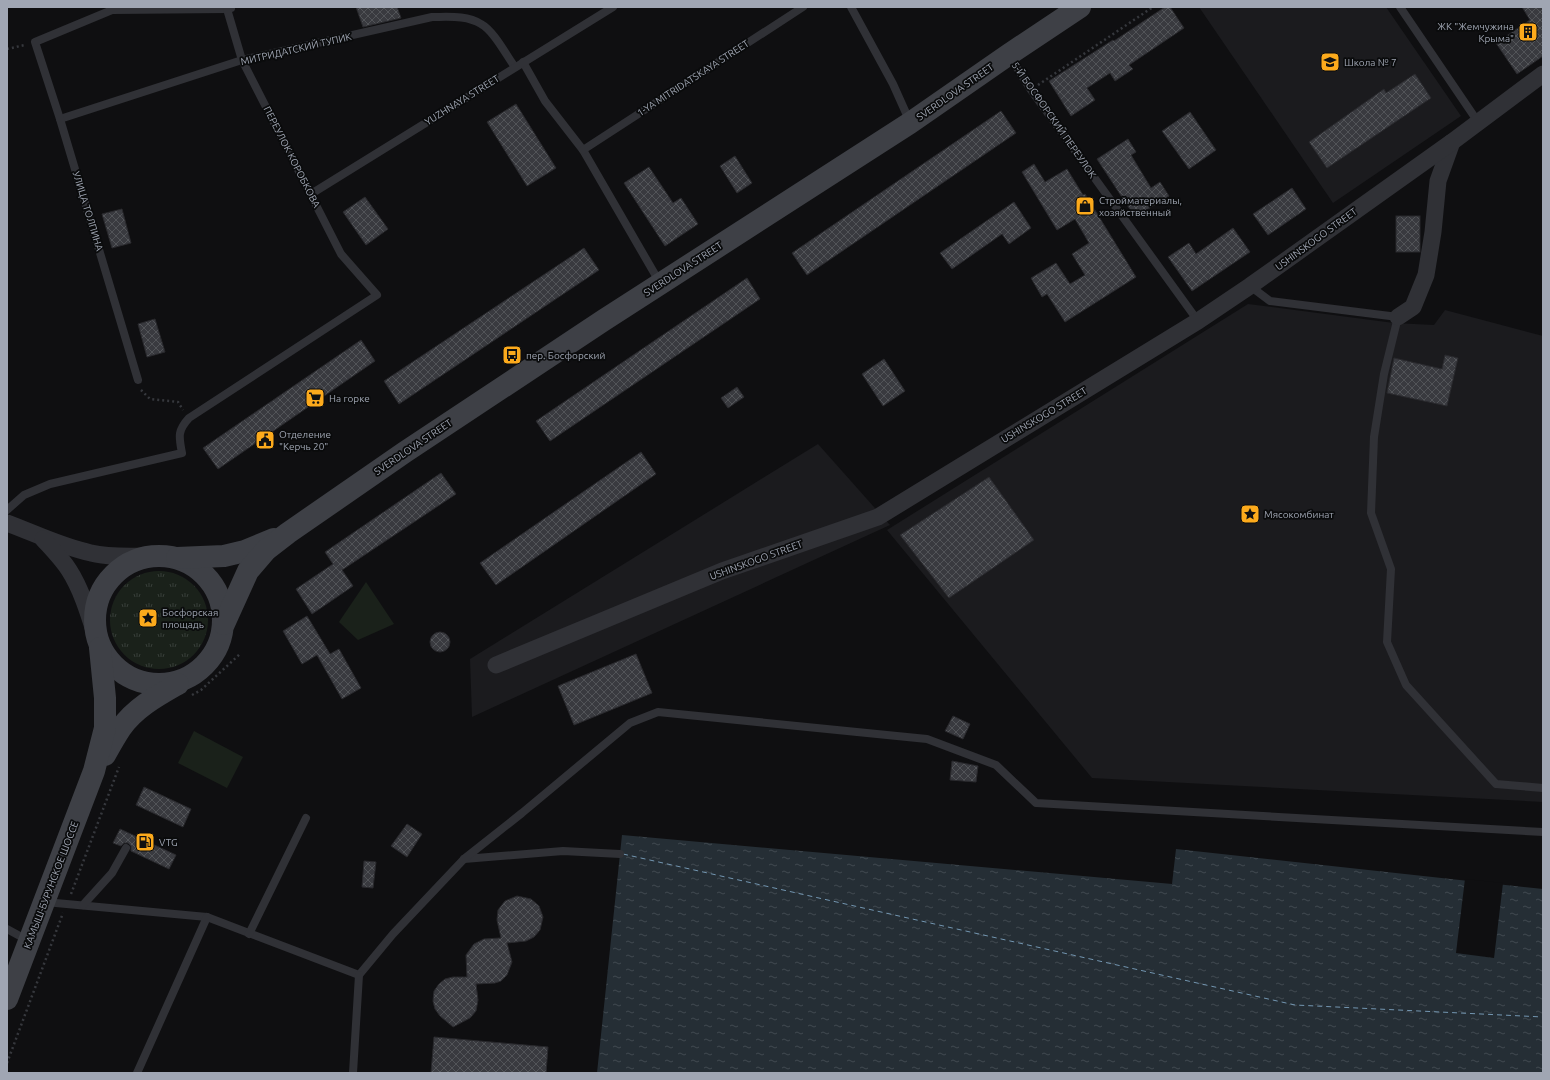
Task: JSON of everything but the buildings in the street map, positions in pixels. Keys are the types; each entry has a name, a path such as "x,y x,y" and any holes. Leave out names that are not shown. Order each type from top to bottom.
{"main road":[{"name":"SVERDLOVA STREET","path":"288,533 405,452 660,283 910,123 1080,7"},
{"path":"94,771 105,728 105,698 95,622 96,606 104,587 117,571 135,560 155,556 177,558 224,556 245,551 288,533"},
{"path":"94,771 122,727 130,718 149,702 187,678 207,663 219,645 224,624 248,571 266,550 288,533"},
{"path":"177,558 196,567 212,583 221,602 224,624"},
{"path":"99,644 112,664 128,677 148,684 165,684 187,678"},
{"name":"КАМЫШ-БУРУНСКОЕ ШОССЕ","path":"7,999 94,771"}],"street":[{"name":"USHINSKOGO STREET","path":"496,666 722,571 878,517 1198,321 1250,286 1452,142 1543,74"},
{"path":"1398,317 1413,307 1426,275 1433,232 1438,181 1452,142"},
{"path":"7,523 76,550 92,554 108,556 155,556"},
{"path":"38,535 55,551 70,571 85,605 99,644"}],"lane":[{"name":"YUZHNAYA STREET","path":"311,194 613,7"},
{"name":"1-YA MITRIDATSKAYA STREET","path":"583,150 803,7"},
{"path":"851,7 893,84 910,123"},
{"path":"1400,7 1478,122"},
{"path":"36,42 112,10 230,8"},
{"name":"ПЕРЕУЛОК КОРОБКОВА","path":"189,418 377,296 341,254 242,60 230,8"},
{"name":"МИТРИДАТСКИЙ ТУПИК","path":"60,119 242,60 432,17 457,17 480,23 488,30 515,67"},
{"name":"УЛИЦА ТОЛПИНА","path":"36,42 138,380"},
{"name":"5-Й БОСФОРСКИЙ ПЕРЕУЛОК","path":"1008,55 1031,90 1198,321"},
{"path":"523,62 545,101 583,150 660,283"},
{"path":"1250,286 1270,301 1398,317 1384,374 1374,445 1371,513 1391,569 1387,642 1406,685 1496,784 1543,788"},
{"path":"7,510 24,495 50,484 182,453 179,439 180,427 189,418"},
{"path":"353,1073 359,976 393,934 464,858 522,813 630,723 658,712 927,739 996,765 1036,804 1543,832"},
{"path":"250,934 306,818"},
{"path":"83,905 112,873 126,848"},
{"path":"464,858 563,851 620,854"},
{"path":"44,902 207,917 359,976"},
{"path":"137,1073 207,917"},
{"path":"7,929 29,941"}],"path":[{"path":"1031,90 1153,7"},
{"path":"7,49 36,42"},
{"path":"138,380 141,392 150,399 178,402 189,418"},
{"path":"7,1063 118,770"}],"shaded area":[{"name":"Школа № 7","path":"1199,7 1386,7 1461,116 1333,203"},
{"path":"1248,304 1394,323 1434,325 1445,310 1543,336 1543,802 1092,778 887,530"},
{"path":"818,444 890,525 472,717 470,659"}],"green space":[{"path":"159,571 178,574 194,585 205,601 208,620 205,639 194,655 178,666 159,669 140,666 124,655 113,639 110,620 113,601 124,585 140,574"},
{"path":"366,582 394,624 358,640 339,622"},
{"path":"194,731 243,757 227,788 178,763"}],"water":[{"path":"622,835 1172,884 1176,849 1543,889 1543,1073 597,1073"}],"pier":[{"path":"1465,879 1503,883 1494,958 1456,953"}],"ferry route":[{"path":"623,854 1295,1005 1543,1017"}],"place":[{"name":"ЖК \"Жемчужина Крыма\"","path":"1528,32"},
{"name":"Школа № 7","path":"1330,62"},
{"name":"Стройматериалы, хозяйственный","path":"1085,206"},
{"name":"пер. Босфорский","path":"512,355"},
{"name":"На горке","path":"315,398"},
{"name":"Отделение \"Керчь 20\"","path":"265,440"},
{"name":"Мясокомбинат","path":"1250,514"},
{"name":"Босфорская площадь","path":"148,618"},
{"name":"VTG","path":"145,842"}]}
